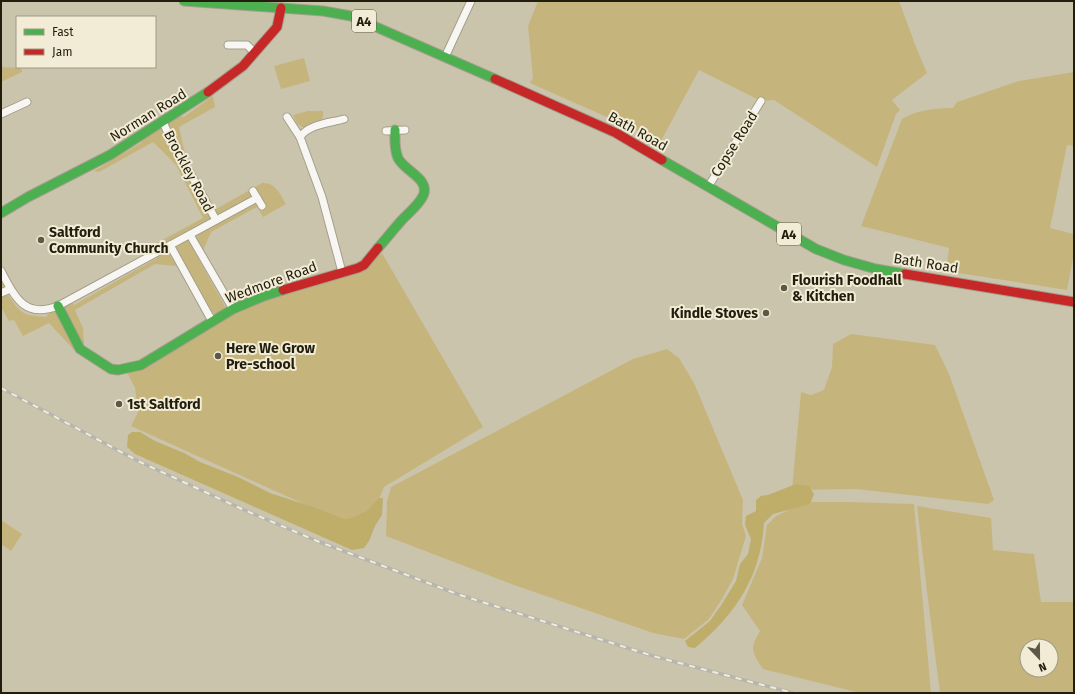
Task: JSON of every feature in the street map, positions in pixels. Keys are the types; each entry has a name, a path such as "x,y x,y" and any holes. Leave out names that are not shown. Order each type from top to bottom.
{"main road":[{"name":"Bath Road","path":"184,1 323,11 351,16 531,94 616,133 816,249 844,260 876,269 1074,302"},
{"name":"Norman Road","path":"1,213 28,197 110,155 215,88 243,66 277,27 281,8"},
{"name":"Wedmore Road","path":"58,306 80,349 111,369 118,370 146,362 232,309 264,296 364,265 420,201 424,194 425,187 422,181 404,166 398,158 390,130"}],"street":[{"path":"445,57 471,1"},
{"path":"228,45 247,45 255,53"},
{"name":"Copse Road","path":"708,187 761,101"},
{"path":"1,114 26,102"},
{"path":"287,117 300,137 322,197 342,272"},
{"path":"300,137 304,132 315,127 344,119"},
{"name":"Brockley Road","path":"163,122 216,220"},
{"path":"390,130 405,130"},
{"path":"253,191 262,206"},
{"path":"1,271 10,289 18,300 28,308 41,311 58,306 257,198"},
{"path":"190,235 232,309"},
{"path":"170,245 212,321"},
{"path":"1,292 10,289"}],"shaded area":[{"path":"538,1 899,1 927,73 892,100 900,110 896,114 877,167 774,100 761,101 699,70 661,141 530,83 533,78 528,26"},
{"path":"304,58 310,81 281,89 274,66"},
{"path":"1,67 21,68 22,72 1,82"},
{"path":"1074,72 1074,146 1067,145 1050,228 1074,234 1074,253 1067,290 946,271 949,248 861,226 902,119 913,113 926,110 953,108 957,102 1019,81"},
{"path":"213,96 215,107 179,127 186,158 185,170 209,213 262,183 271,184 277,189 286,204 263,217 257,207 211,232 199,260 225,306 224,309 216,314 212,312 186,267 155,264 75,310 83,328 84,345 74,350 49,323 23,336 14,320 9,321 1,307 1,281 11,299 22,312 28,315 46,317 48,314 71,302 74,305 157,258 152,253 155,244 203,218 176,165 153,142 99,172 94,171 141,143 144,137 179,116 184,117"},
{"path":"308,111 323,111 322,120 317,124 302,127 297,123 293,115"},
{"path":"382,253 483,427 384,487 366,532 131,426 138,412 135,388 127,372 149,367 215,322 253,305 364,268"},
{"path":"851,334 935,345 949,374 994,500 988,504 856,489 792,490 801,392 811,395 824,390 832,367 833,344"},
{"path":"667,349 679,358 694,383 743,500 742,524 746,536 733,579 722,599 709,619 684,639 653,633 514,585 386,536 387,501 391,487 633,359"},
{"path":"132,432 140,432 155,441 184,453 200,462 238,477 270,493 344,519 352,518 367,511 379,498 383,498 382,515 364,548 352,550 135,454 127,447 128,435"},
{"path":"796,484 809,486 814,494 810,504 773,514 764,523 758,560 744,593 723,622 710,635 695,648 688,647 685,641 710,621 736,581 740,564 748,554 751,539 745,525 746,516 756,511 756,500 761,496 768,495"},
{"path":"806,502 914,504 931,693 860,693 763,669 756,659 753,647 760,631 742,605 762,558 767,525 776,516"},
{"path":"917,506 991,518 993,550 1034,554 1041,602 1074,602 1074,693 940,693"},
{"path":"1,520 22,534 11,551 1,544"}],"railway":[{"path":"1,388 140,462 242,509 317,541 460,595 653,656 793,693"}],"traffic: fast":[{"path":"184,1 323,11 351,16 495,79"},
{"path":"1,213 28,197 110,155 208,92"},
{"path":"378,248 418,203 423,196 424,190 420,180 401,163 398,158 395,148 395,130"},
{"path":"662,160 816,249 844,260 876,269 905,274"},
{"path":"58,306 80,349 111,369 118,370 141,365 233,309 283,290"}],"traffic: jam":[{"path":"208,92 243,66 277,27 281,8"},
{"path":"495,79 616,133 662,160"},
{"path":"283,290 358,268 364,265 378,248"},
{"path":"905,274 1074,302"}],"place":[{"name":"Saltford Community Church","path":"41,240"},
{"name":"Flourish Foodhall & Kitchen","path":"784,288"},
{"name":"Kindle Stoves","path":"766,313"},
{"name":"Here We Grow Pre-school","path":"218,356"},
{"name":"1st Saltford","path":"119,404"}]}
